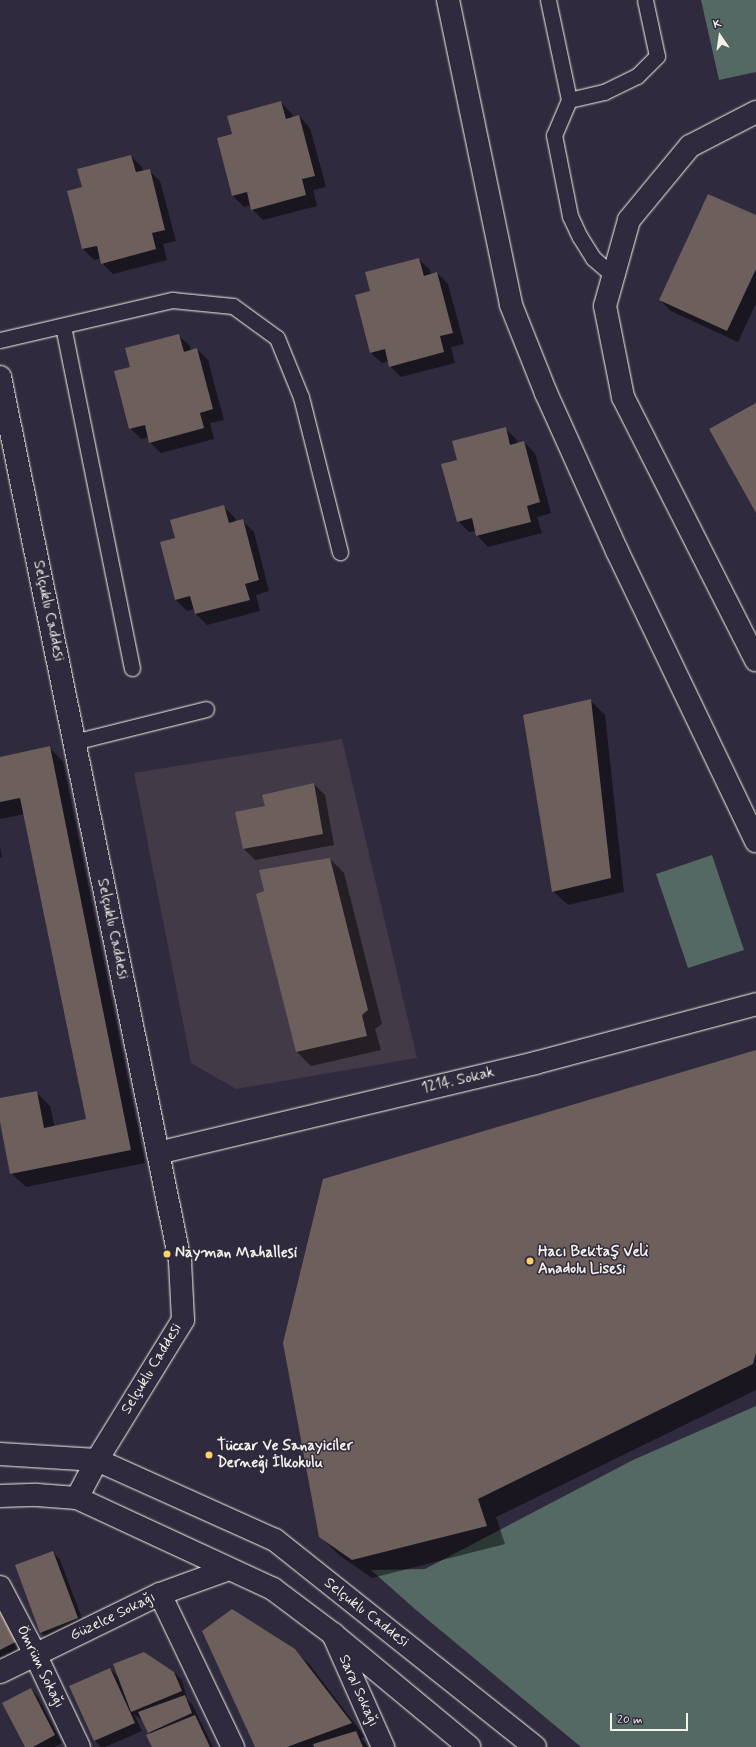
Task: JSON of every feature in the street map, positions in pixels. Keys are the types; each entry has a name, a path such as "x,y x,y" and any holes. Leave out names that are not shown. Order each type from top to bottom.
{"street":[{"path":"448,0 511,305 546,393 617,551 756,841"},
{"path":"756,112 690,146 629,220 605,306 623,397 756,660"},
{"name":"Selçuklu Caddesi","path":"0,377 180,1261 183,1320 98,1460 77,1498"},
{"name":"1214. Sokak","path":"158,1153 535,1063 756,1004"},
{"name":"Selçuklu Caddesi","path":"0,1454 98,1460 274,1540 535,1747"},
{"path":"0,1496 37,1495 77,1498 273,1589 334,1634 469,1747"},
{"name":"Güzelce Sokağı","path":"0,1672 160,1594 229,1569"},
{"name":"Ömrüm Sokağı","path":"0,1587 35,1654 79,1747"},
{"path":"160,1594 233,1747"},
{"name":"Saral Sokağı","path":"334,1634 383,1747"}],"lane":[{"path":"548,0 569,100 554,136 570,216 580,238 593,258 614,276"},
{"path":"569,100 604,92 637,76 657,56 645,0"},
{"path":"0,340 172,300 233,306 277,338 301,397 340,552"},
{"path":"64,326 132,668"},
{"path":"74,742 206,709"}],"shaded area":[{"path":"342,739 417,1058 236,1089 191,1063 134,773"}],"green space":[{"path":"701,0 756,0 756,72 719,80"},
{"path":"712,855 744,950 688,968 656,874"},
{"path":"756,1406 756,1747 581,1747 416,1610 371,1570 425,1569 633,1460"}],"building":[{"path":"281,101 286,119 299,115 315,176 302,179 306,195 251,210 247,192 232,196 217,138 232,134 227,116"},
{"path":"131,155 136,172 150,169 165,230 152,233 156,249 101,264 97,246 82,249 67,191 82,187 77,169"},
{"path":"708,194 756,215 756,269 727,331 659,300"},
{"path":"419,258 424,276 437,272 453,333 440,336 444,352 389,367 385,349 370,353 355,295 370,291 365,272"},
{"path":"179,334 184,352 197,348 213,409 200,413 204,428 149,443 145,425 129,429 114,371 130,367 125,348"},
{"path":"756,403 756,513 709,429"},
{"path":"506,427 510,445 524,441 540,502 527,506 531,522 476,536 472,518 457,522 441,464 457,460 452,441"},
{"path":"224,505 229,523 243,519 259,580 245,584 250,600 195,614 190,596 175,600 160,542 175,538 170,520"},
{"path":"591,699 611,878 552,892 523,715"},
{"path":"50,746 131,1150 10,1174 0,1122 0,1098 37,1091 44,1128 86,1119 20,798 0,802 0,757"},
{"path":"314,783 323,834 243,849 235,812 265,806 262,795"},
{"path":"330,858 368,1010 362,1015 367,1036 296,1052 256,894 264,891 259,870"},
{"name":"Hacı Bektaş Veli Anadolu Lisesi","path":"756,1050 756,1353 753,1364 478,1499 487,1526 352,1560 319,1537 283,1343 323,1179"},
{"path":"53,1551 78,1618 40,1633 15,1565"},
{"path":"0,1590 25,1637 0,1650"},
{"path":"232,1609 295,1649 352,1723 287,1747 255,1747 202,1631"},
{"path":"144,1652 174,1672 182,1691 131,1712 113,1664"},
{"path":"110,1668 135,1723 94,1741 69,1686"},
{"path":"31,1688 55,1735 33,1747 25,1747 2,1703"},
{"path":"185,1695 192,1713 148,1733 138,1712"},
{"path":"195,1715 210,1747 152,1747 146,1735"},
{"path":"356,1731 363,1747 314,1747 313,1744"}],"place":[{"name":"Nayman Mahallesi","path":"167,1254"},
{"name":"Hacı Bektaş Veli Anadolu Lisesi","path":"530,1261"},
{"name":"Tüccar Ve Sanayiciler Derneği İlkokulu","path":"209,1455"}]}
